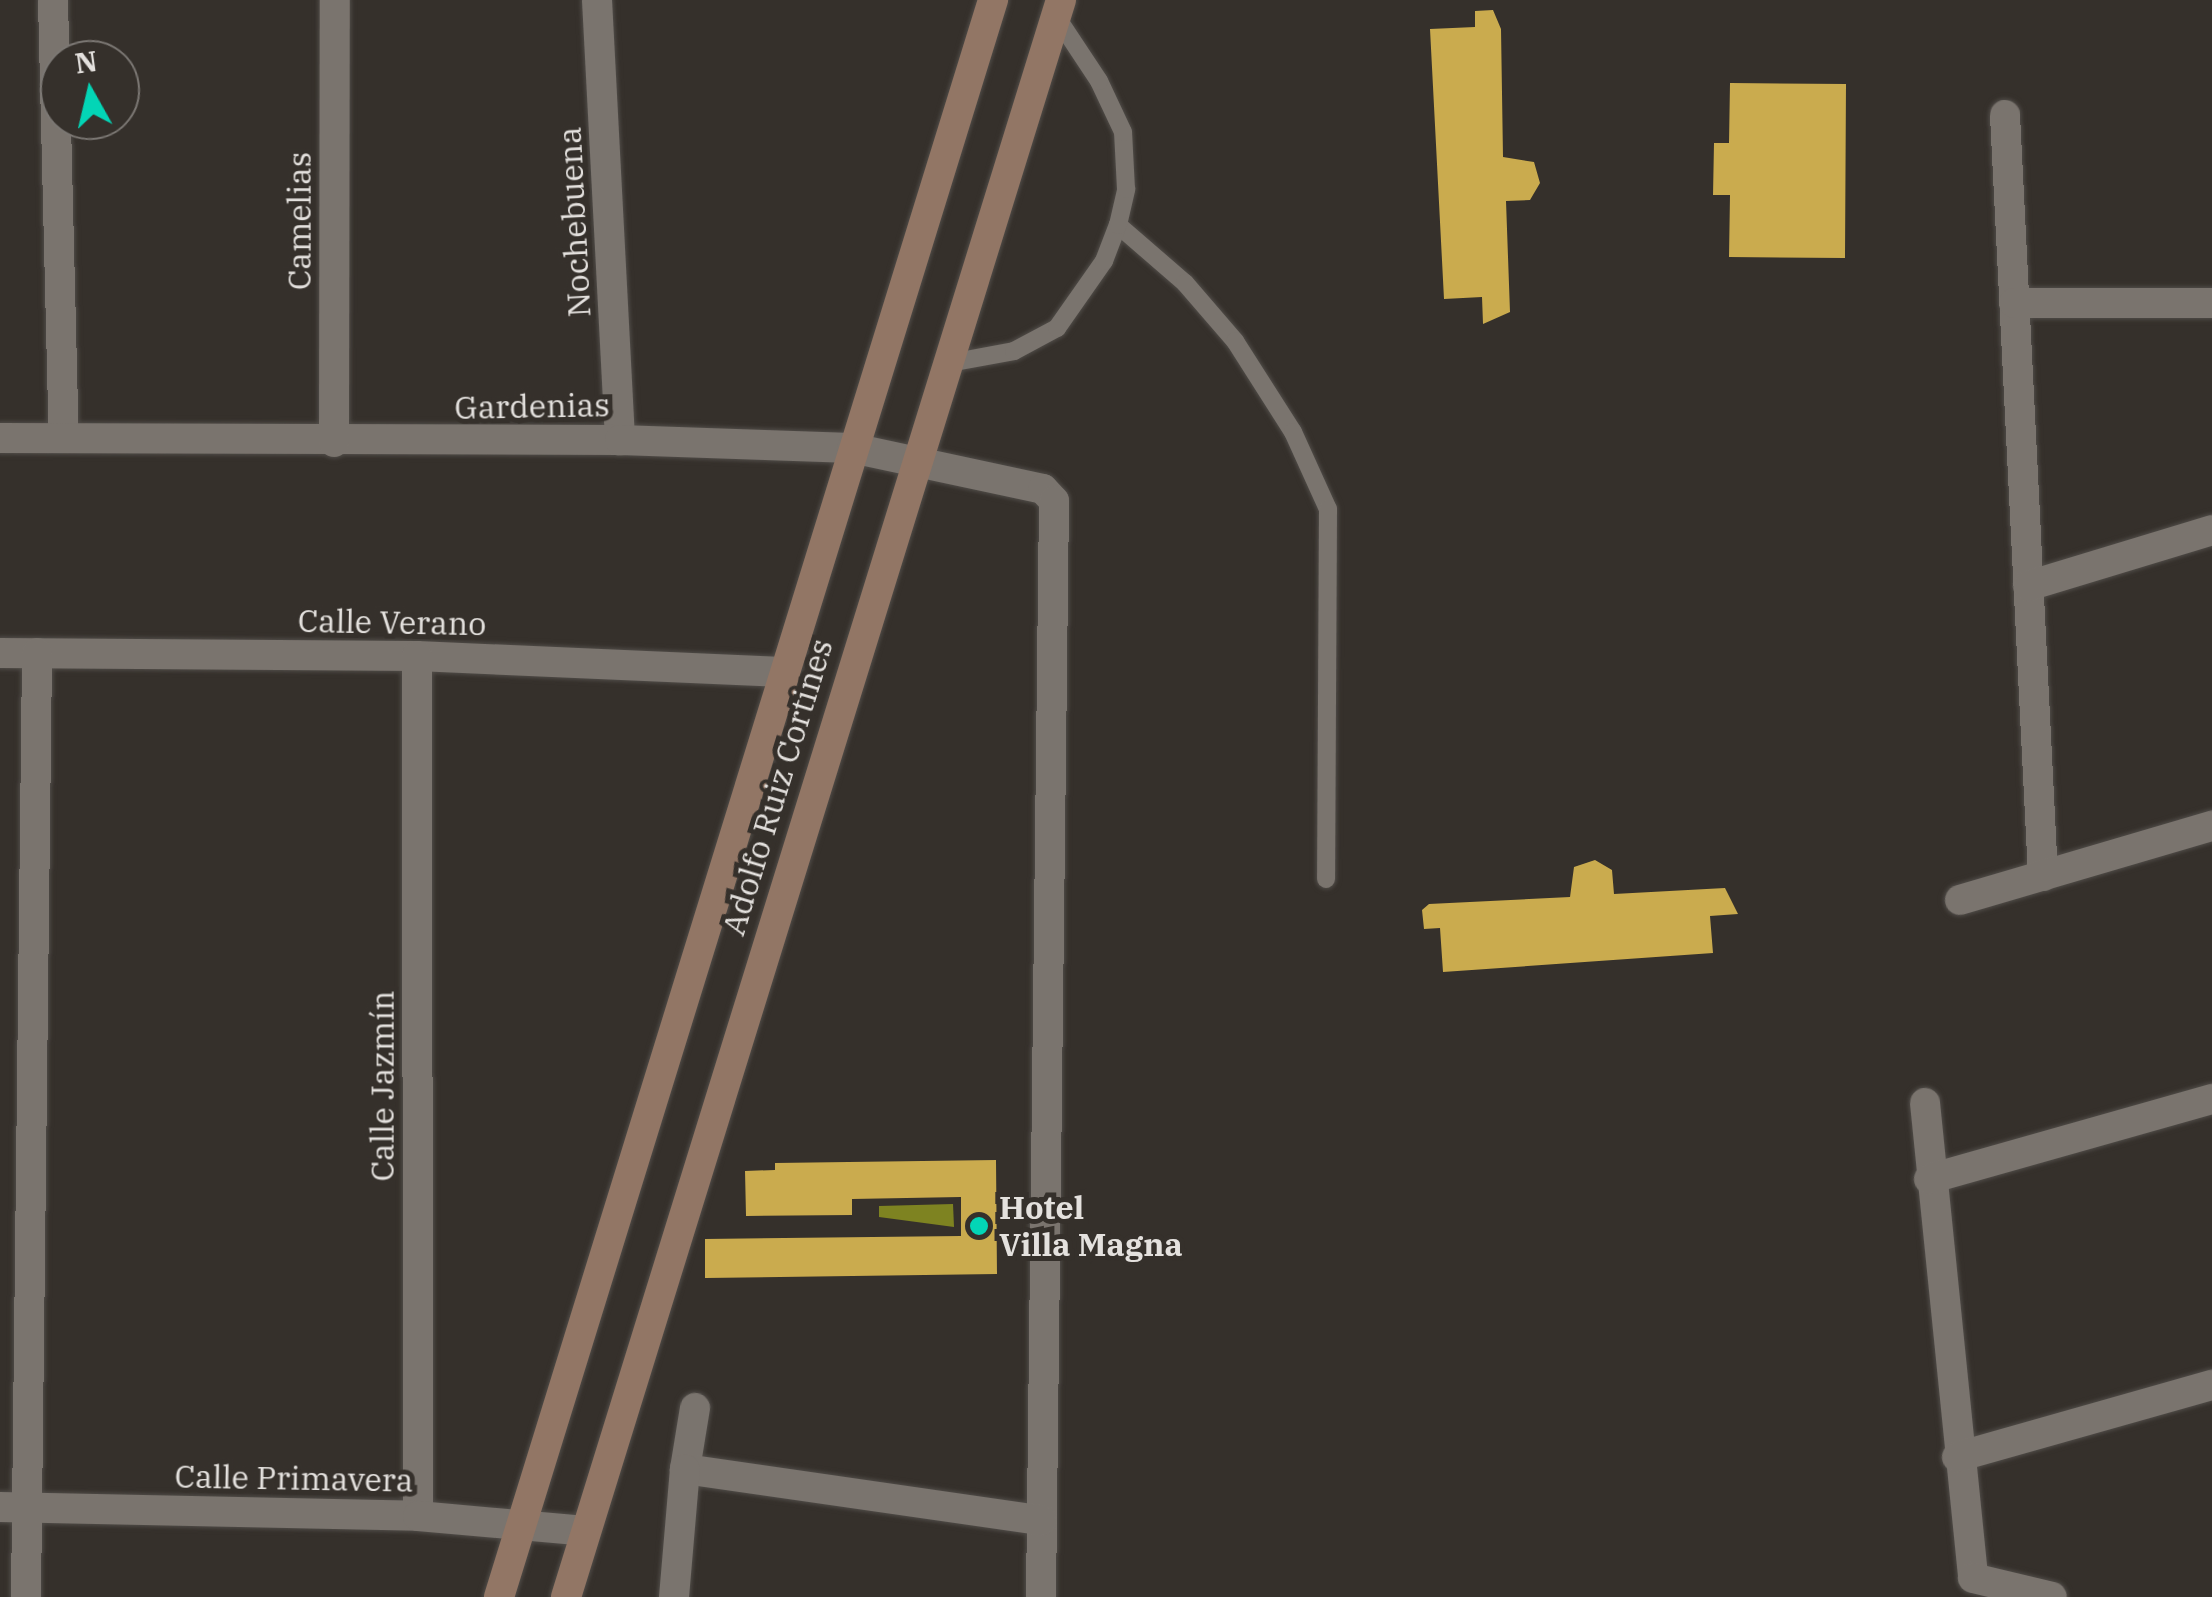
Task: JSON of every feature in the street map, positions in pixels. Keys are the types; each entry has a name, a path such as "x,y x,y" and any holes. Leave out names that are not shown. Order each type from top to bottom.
{"main road":[{"name":"Adolfo Ruiz Cortines","path":"500,1597 993,0"},
{"name":"Adolfo Ruiz Cortines","path":"566,1597 943,364 1059,8"}],"street":[{"path":"53,0 64,438"},
{"name":"Camelias","path":"334,442 335,0"},
{"name":"Nochebuena","path":"597,0 620,440"},
{"path":"2005,115 2044,876"},
{"path":"2014,303 2212,303"},
{"name":"Gardenias","path":"0,438 620,440 852,448 915,457 1043,489 1054,500 1041,1520"},
{"path":"2028,586 2212,530"},
{"name":"Calle Verano","path":"0,652 417,656 783,672"},
{"path":"26,1597 14,1508 37,653"},
{"name":"Calle Jazmín","path":"417,656 418,1516"},
{"path":"1960,900 2212,826"},
{"path":"1929,1180 2212,1099"},
{"path":"1925,1103 1929,1180 1973,1578 2052,1597"},
{"path":"1957,1457 2212,1384"},
{"path":"674,1597 685,1469 696,1408"},
{"path":"685,1469 1041,1520 1041,1597"},
{"name":"Calle Primavera","path":"14,1508 418,1516 586,1531"}],"lane":[{"path":"943,364 1014,350 1057,328 1104,261 1118,224 1126,189 1123,132 1059,8"},
{"path":"1118,224 1184,283 1235,341 1293,432 1328,510 1326,879"}],"shaded area":[{"path":"953,1204 954,1227 879,1217 879,1206"}],"building":[{"path":"1493,10 1501,29 1503,157 1534,162 1540,183 1530,200 1506,201 1510,312 1483,324 1482,297 1444,299 1430,29 1475,27 1475,11"},
{"path":"1730,83 1846,84 1845,258 1729,257 1730,195 1713,195 1714,143 1729,143"},
{"path":"1595,860 1612,870 1614,894 1725,888 1738,914 1710,916 1713,953 1443,972 1440,928 1424,929 1422,910 1429,904 1570,897 1574,867"},
{"name":"Hotel Villa Magna","path":"996,1160 997,1274 705,1278 705,1239 961,1236 961,1197 852,1199 852,1215 746,1216 745,1171 775,1170 775,1163"}],"place":[{"name":"Hotel Villa Magna","path":"979,1226"}]}
